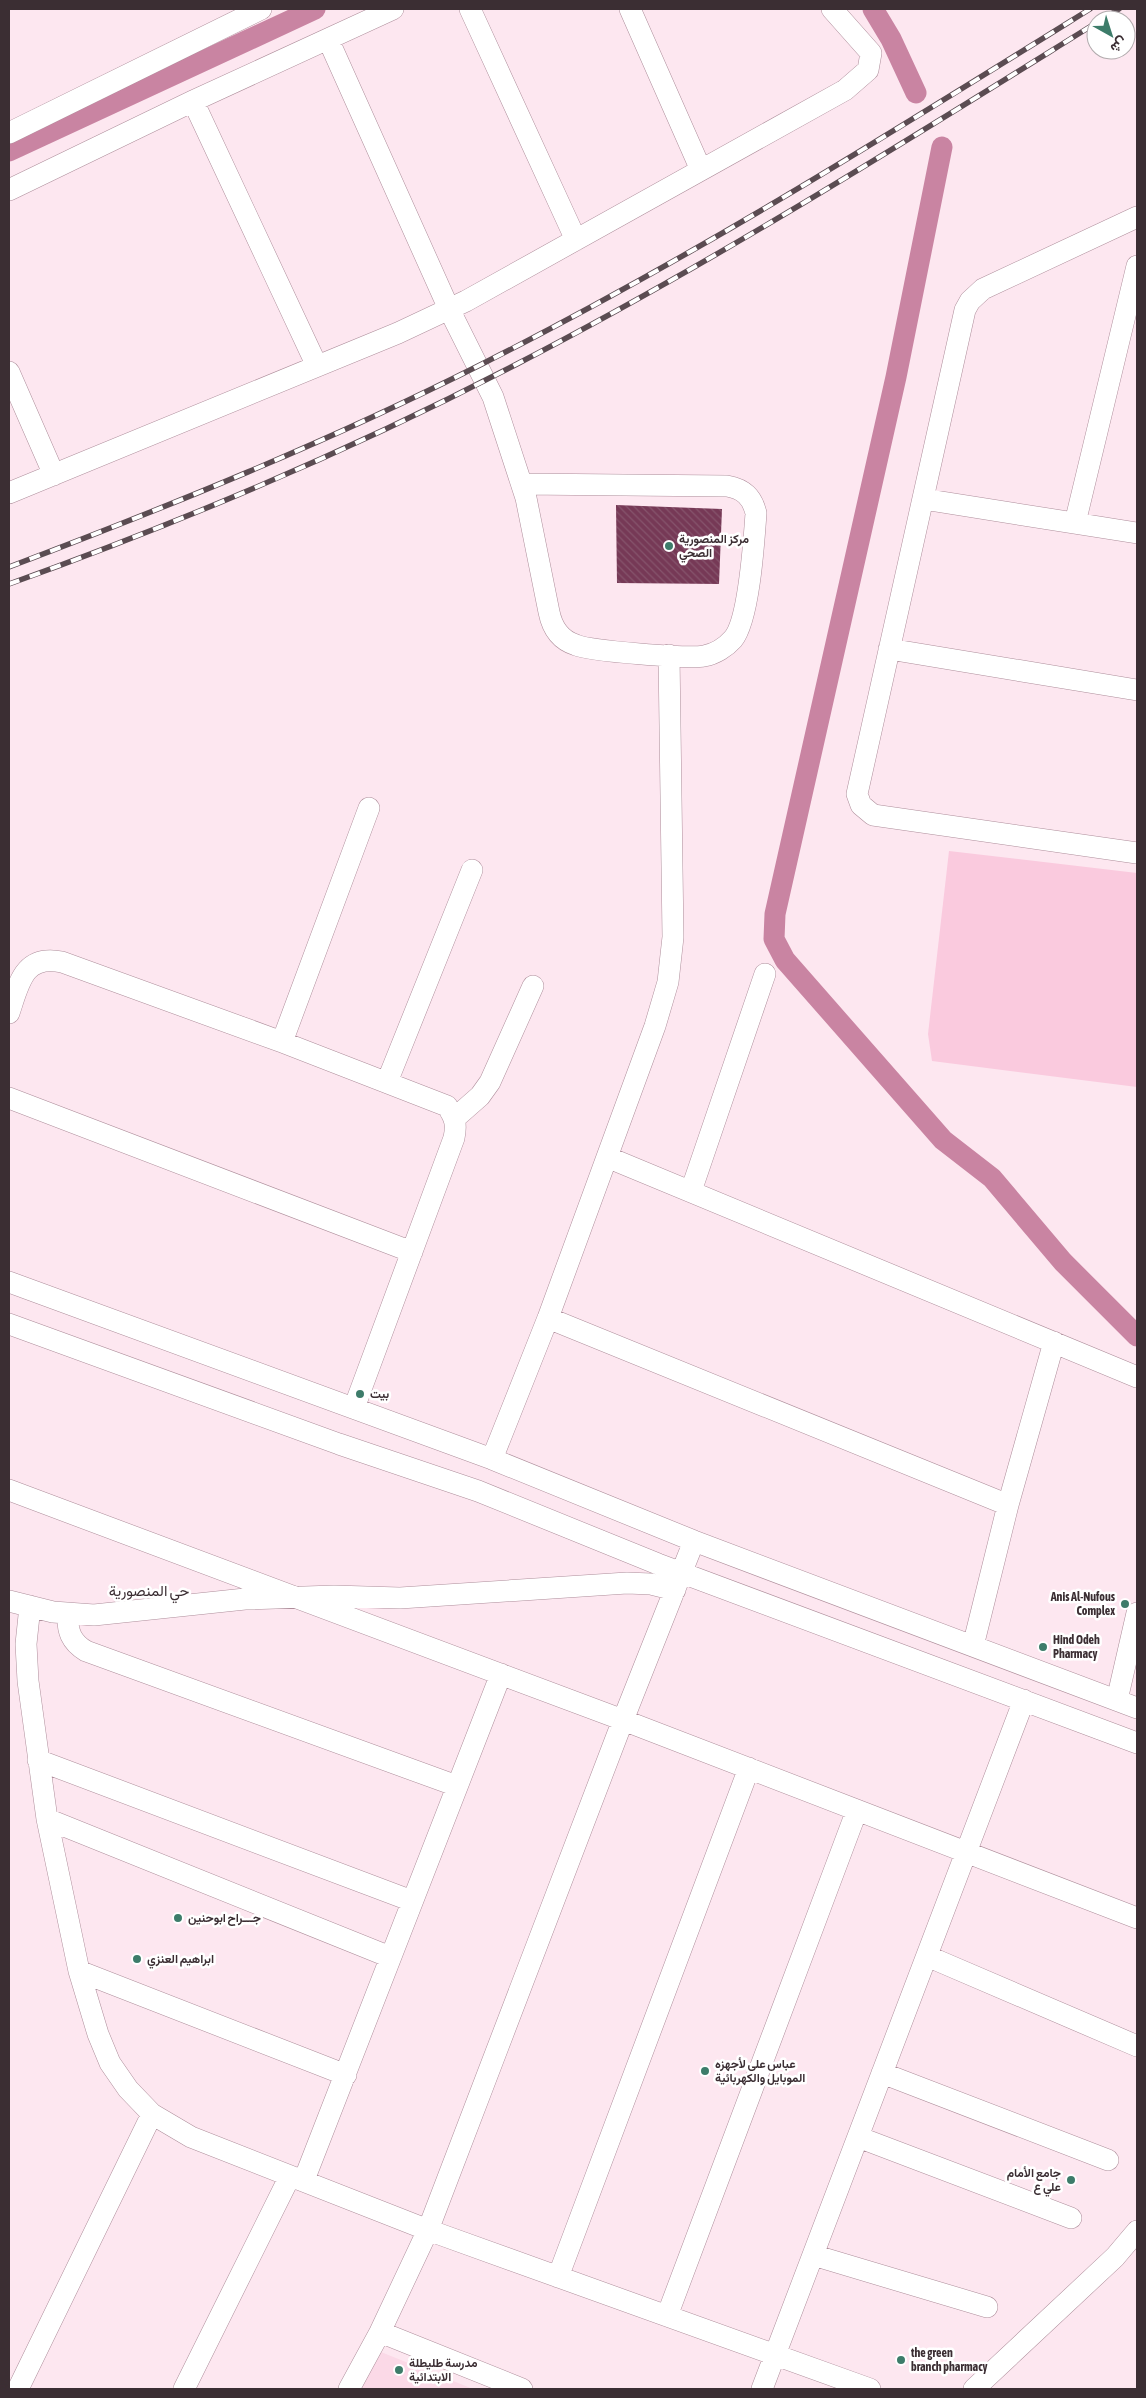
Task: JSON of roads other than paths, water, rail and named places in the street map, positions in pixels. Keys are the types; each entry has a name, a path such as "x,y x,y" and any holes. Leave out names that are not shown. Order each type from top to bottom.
{"street":[{"path":"9,132 261,9"},
{"path":"9,190 193,101 393,9"},
{"path":"470,9 576,240"},
{"path":"630,9 701,170"},
{"path":"9,494 398,333 449,309 845,90 868,70 871,52 832,9"},
{"path":"328,39 449,309 493,397 522,484 550,620 560,635 585,648 695,657 706,656 726,646 740,628 744,617 756,514 752,500 747,494 735,487 727,486 522,484"},
{"path":"193,101 317,366"},
{"path":"1137,217 983,289 970,302 963,319 857,794 858,800 873,815 1137,853"},
{"path":"1075,523 1137,266"},
{"path":"9,372 54,475"},
{"path":"923,499 1137,533"},
{"path":"889,649 1137,690"},
{"path":"492,1458 548,1318 608,1157 656,1026 668,982 674,937 669,655"},
{"path":"282,1042 369,808"},
{"path":"387,1082 472,870"},
{"path":"9,1013 25,972 35,963 48,959 62,962 282,1042 447,1106 455,1118 454,1138 354,1408"},
{"path":"691,1192 765,974"},
{"path":"455,1118 469,1108 490,1082 533,986"},
{"path":"9,1098 412,1252"},
{"path":"608,1157 1137,1377"},
{"path":"9,1282 492,1458 694,1541 1137,1708"},
{"path":"548,1318 1008,1505"},
{"path":"9,1324 339,1444 478,1491 678,1582 1024,1700 1137,1743"},
{"path":"973,1646 1008,1505 1054,1342"},
{"path":"9,1490 623,1720 1137,1918"},
{"path":"349,2389 380,2332 428,2230 623,1720 694,1541"},
{"path":"22,1620 68,1614 94,1615 291,1596 400,1598 627,1583 678,1582"},
{"path":"9,1601 22,1620 28,1681 47,1819 79,1970 98,2034 110,2063 128,2089 152,2114 191,2137 428,2230 870,2389"},
{"path":"1117,1700 1137,1613"},
{"path":"68,1614 69,1634 73,1641 86,1651 457,1786"},
{"path":"184,2389 297,2178 346,2075 390,1957 501,1674"},
{"path":"762,2389 1024,1700"},
{"path":"38,1760 412,1901"},
{"path":"558,2277 749,1768"},
{"path":"667,2316 857,1810"},
{"path":"47,1819 390,1957"},
{"path":"927,1956 1137,2046"},
{"path":"79,1970 346,2075"},
{"path":"882,2073 1108,2160"},
{"path":"18,2389 152,2114"},
{"path":"858,2137 1071,2218"},
{"path":"974,2389 1115,2258 1137,2231"},
{"path":"813,2255 987,2307"},
{"path":"380,2332 522,2389"}],"waterway":[{"path":"9,151 315,9"},
{"path":"873,9 891,39 916,93"},
{"path":"942,147 896,377 775,914 774,939 785,960 943,1140 992,1178 1063,1262 1137,1336"}],"railway":[{"path":"9,567 129,521 248,472 366,420 482,364 638,281 714,238 866,148 1090,9"},
{"path":"9,584 203,510 267,483 393,426 517,364 591,325 738,242 882,156 1086,29"}],"place":[{"name":"مركز المنصورية الصحي","path":"669,546"},
{"name":"بيت","path":"360,1394"},
{"name":"Anis Al-Nufous Complex","path":"1125,1604"},
{"name":"Hind Odeh Pharmacy","path":"1043,1647"},
{"name":"جـــراح ابوحنين","path":"178,1918"},
{"name":"ابراهيم العنزي","path":"137,1959"},
{"name":"عباس علي لأجهزه الموبايل والكهربائية","path":"705,2071"},
{"name":"جامع الأمام علي ع","path":"1071,2180"},
{"name":"the green branch pharmacy","path":"901,2360"},
{"name":"مدرسة طليطلة الابتدائية","path":"399,2370"}],"district":[{"name":"حي المنصورية","path":"149,1590"}]}
